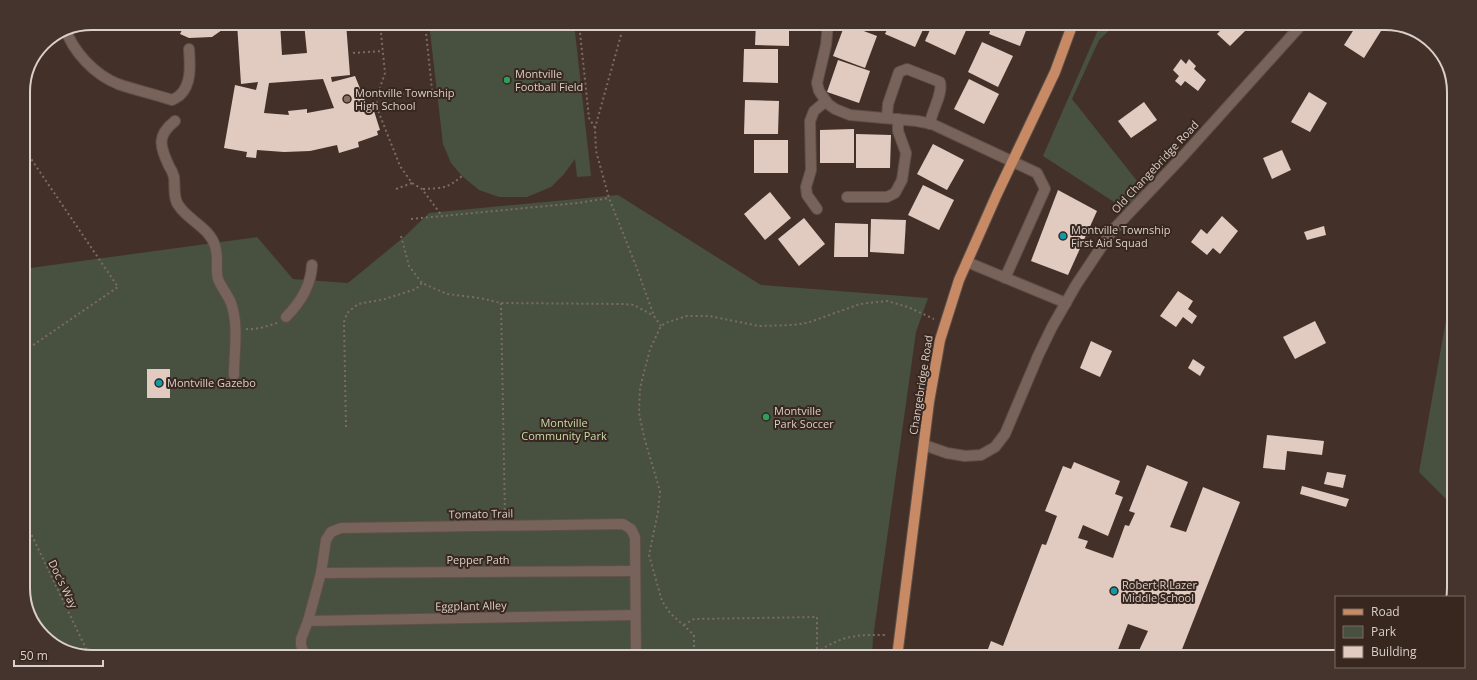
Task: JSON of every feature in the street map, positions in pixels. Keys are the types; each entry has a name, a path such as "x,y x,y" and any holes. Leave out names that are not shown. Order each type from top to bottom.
{"main road":[{"name":"Changebridge Road","path":"898,650 929,402 940,340 959,280 1012,161 1055,72 1070,30"}],"street":[{"path":"830,30 820,65 817,83 819,91 826,101 835,109 850,115 916,121 930,124 1037,174 1045,189 1005,278"},
{"name":"Old Changebridge Road","path":"924,445 947,453 965,456 981,455 995,448 1005,434 1052,327 1112,231 1184,155 1297,30"},
{"path":"68,35 78,53 96,71 117,83 172,100 180,95 186,85 190,67 188,49"},
{"path":"887,118 888,104 899,72 907,69 940,82 942,90 932,113 930,124"},
{"path":"816,209 808,195 806,187 811,170 810,121 814,110 826,101"},
{"path":"847,197 887,197 895,193 902,180 906,154 898,132 898,119"},
{"path":"175,121 162,133 161,139 164,155 174,175 177,205 208,235 215,246 219,280 231,303 238,329 234,375"},
{"path":"967,262 1066,303"},
{"path":"286,317 295,308 306,290 311,275 312,265"},
{"name":"Tomato Trail","path":"321,573 326,540 331,532 341,528 623,524 632,529 635,537 635,571"},
{"path":"635,571 636,650"},
{"name":"Pepper Path","path":"321,573 635,571"},
{"path":"303,650 301,645 321,573"},
{"name":"Eggplant Alley","path":"308,621 635,615"}],"path":[{"path":"381,30 385,73 377,98 377,108 400,166 412,183 422,189 442,216"},
{"path":"377,98 432,90 426,30"},
{"path":"580,30 589,118 595,128"},
{"path":"621,35 595,128 596,151 609,198 654,316 661,326"},
{"path":"353,53 383,51"},
{"path":"30,157 118,287 30,347"},
{"path":"422,189 439,188 451,185 462,176"},
{"path":"396,189 412,183"},
{"path":"411,220 578,203 609,198"},
{"path":"401,236 409,266 422,283 447,294 480,298 501,303 634,305 654,316"},
{"path":"346,426 344,322 347,313 358,304 385,299 416,289 422,283"},
{"path":"694,650 694,635 670,613 662,601 649,556 658,512 660,492 644,437 639,413 640,388 650,350 661,326 668,322 687,316 709,316 759,326 793,325 807,323 860,304 887,301 908,306 934,319"},
{"path":"501,303 505,525"},
{"path":"238,329 253,330 277,323 286,317"},
{"name":"Doc's Way","path":"30,533 86,650"},
{"path":"684,625 694,620 817,617 818,650"},
{"path":"821,650 842,638 858,635 887,635"}],"green space":[{"path":"430,30 575,30 591,176 577,177 575,159 564,174 551,187 527,197 499,197 479,190 462,176 451,163 443,144"},
{"path":"1098,30 1110,30 1099,40 1072,99 1145,191 1128,211 1043,156"},
{"path":"1442,67 1446,80 1447,94"},
{"name":"Montville Community Park","path":"618,195 761,285 928,298 916,332 872,650 92,650 80,649 68,645 61,642 48,632 38,619 33,608 30,592 30,268 257,237 293,279 348,283 404,237 429,213"},
{"path":"1447,314 1447,500 1419,472"}],"building":[{"path":"182,30 222,30 212,37 189,38 180,34"},
{"name":"Montville Township High School","path":"237,30 280,30 282,55 307,53 305,30 347,30 350,75 331,77 332,82 355,76 370,113 374,111 380,130 377,131 378,135 358,142 359,147 339,153 337,145 310,151 284,152 257,150 256,158 246,157 247,152 224,148 235,85 256,90 258,82 241,84","holes":["323,79 334,108 307,113 307,109 288,111 289,115 264,113 269,83"]},
{"path":"756,30 789,30 789,46 755,45"},
{"path":"843,30 861,30 877,36 865,68 833,56"},
{"path":"887,30 923,30 915,47 885,34"},
{"path":"930,30 966,30 955,55 925,41"},
{"path":"990,30 1026,30 1020,46 989,34"},
{"path":"1221,30 1246,30 1230,46 1217,34"},
{"path":"1354,30 1382,30 1364,58 1344,45"},
{"path":"982,42 1013,56 998,87 968,72"},
{"path":"744,49 778,49 778,83 743,82"},
{"path":"1181,59 1186,64 1189,59 1196,66 1194,69 1206,80 1198,91 1185,81 1181,86 1175,81 1179,76 1173,70"},
{"path":"838,60 870,71 859,103 827,92"},
{"path":"969,79 999,94 984,124 954,109"},
{"path":"1309,92 1327,103 1310,132 1291,122"},
{"path":"745,100 779,101 778,134 744,134"},
{"path":"1144,102 1157,120 1131,138 1118,121"},
{"path":"854,129 854,163 820,163 820,130"},
{"path":"856,134 891,135 890,168 856,168"},
{"path":"754,140 788,140 788,173 754,173"},
{"path":"933,144 964,160 947,190 917,174"},
{"path":"1282,150 1291,170 1272,179 1263,158"},
{"path":"923,185 954,200 939,230 908,215"},
{"name":"Montville Township First Aid Squad","path":"1058,190 1097,211 1068,275 1031,261"},
{"path":"770,192 791,218 765,240 744,214"},
{"path":"1222,216 1238,231 1220,254 1213,248 1207,255 1191,242 1201,229 1207,234"},
{"path":"804,218 825,244 799,266 778,239"},
{"path":"871,219 906,220 904,254 870,252"},
{"path":"835,223 868,224 868,257 834,257"},
{"path":"1324,226 1326,235 1307,240 1304,232"},
{"path":"1178,291 1193,301 1188,309 1197,316 1192,324 1183,317 1176,327 1160,316"},
{"path":"1315,321 1326,343 1295,359 1283,337"},
{"path":"1091,341 1112,351 1100,377 1080,368"},
{"path":"1193,359 1205,367 1200,376 1188,368"},
{"name":"Montville Gazebo","path":"147,369 170,369 170,398 147,398"},
{"path":"1267,435 1324,441 1322,455 1287,451 1285,470 1263,468"},
{"name":"Robert R Lazer Middle School","path":"1074,462 1120,481 1115,494 1123,497 1108,536 1083,525 1078,538 1088,541 1085,548 1113,558 1125,525 1129,526 1135,513 1129,511 1147,465 1188,482 1170,527 1186,532 1203,487 1240,502 1182,650 1139,650 1148,631 1128,624 1118,650 988,650 991,641 1003,646 1042,544 1046,545 1057,516 1045,511 1063,466 1071,469"},
{"path":"1327,472 1346,475 1343,488 1324,484"},
{"path":"1302,486 1349,499 1346,507 1300,494"}],"place":[{"name":"Montville Football Field","path":"507,80"},
{"name":"Montville Township High School","path":"347,99"},
{"name":"Montville Township First Aid Squad","path":"1063,236"},
{"name":"Montville Gazebo","path":"159,383"},
{"name":"Montville Park Soccer","path":"766,417"},
{"name":"Robert R Lazer Middle School","path":"1114,591"}]}
